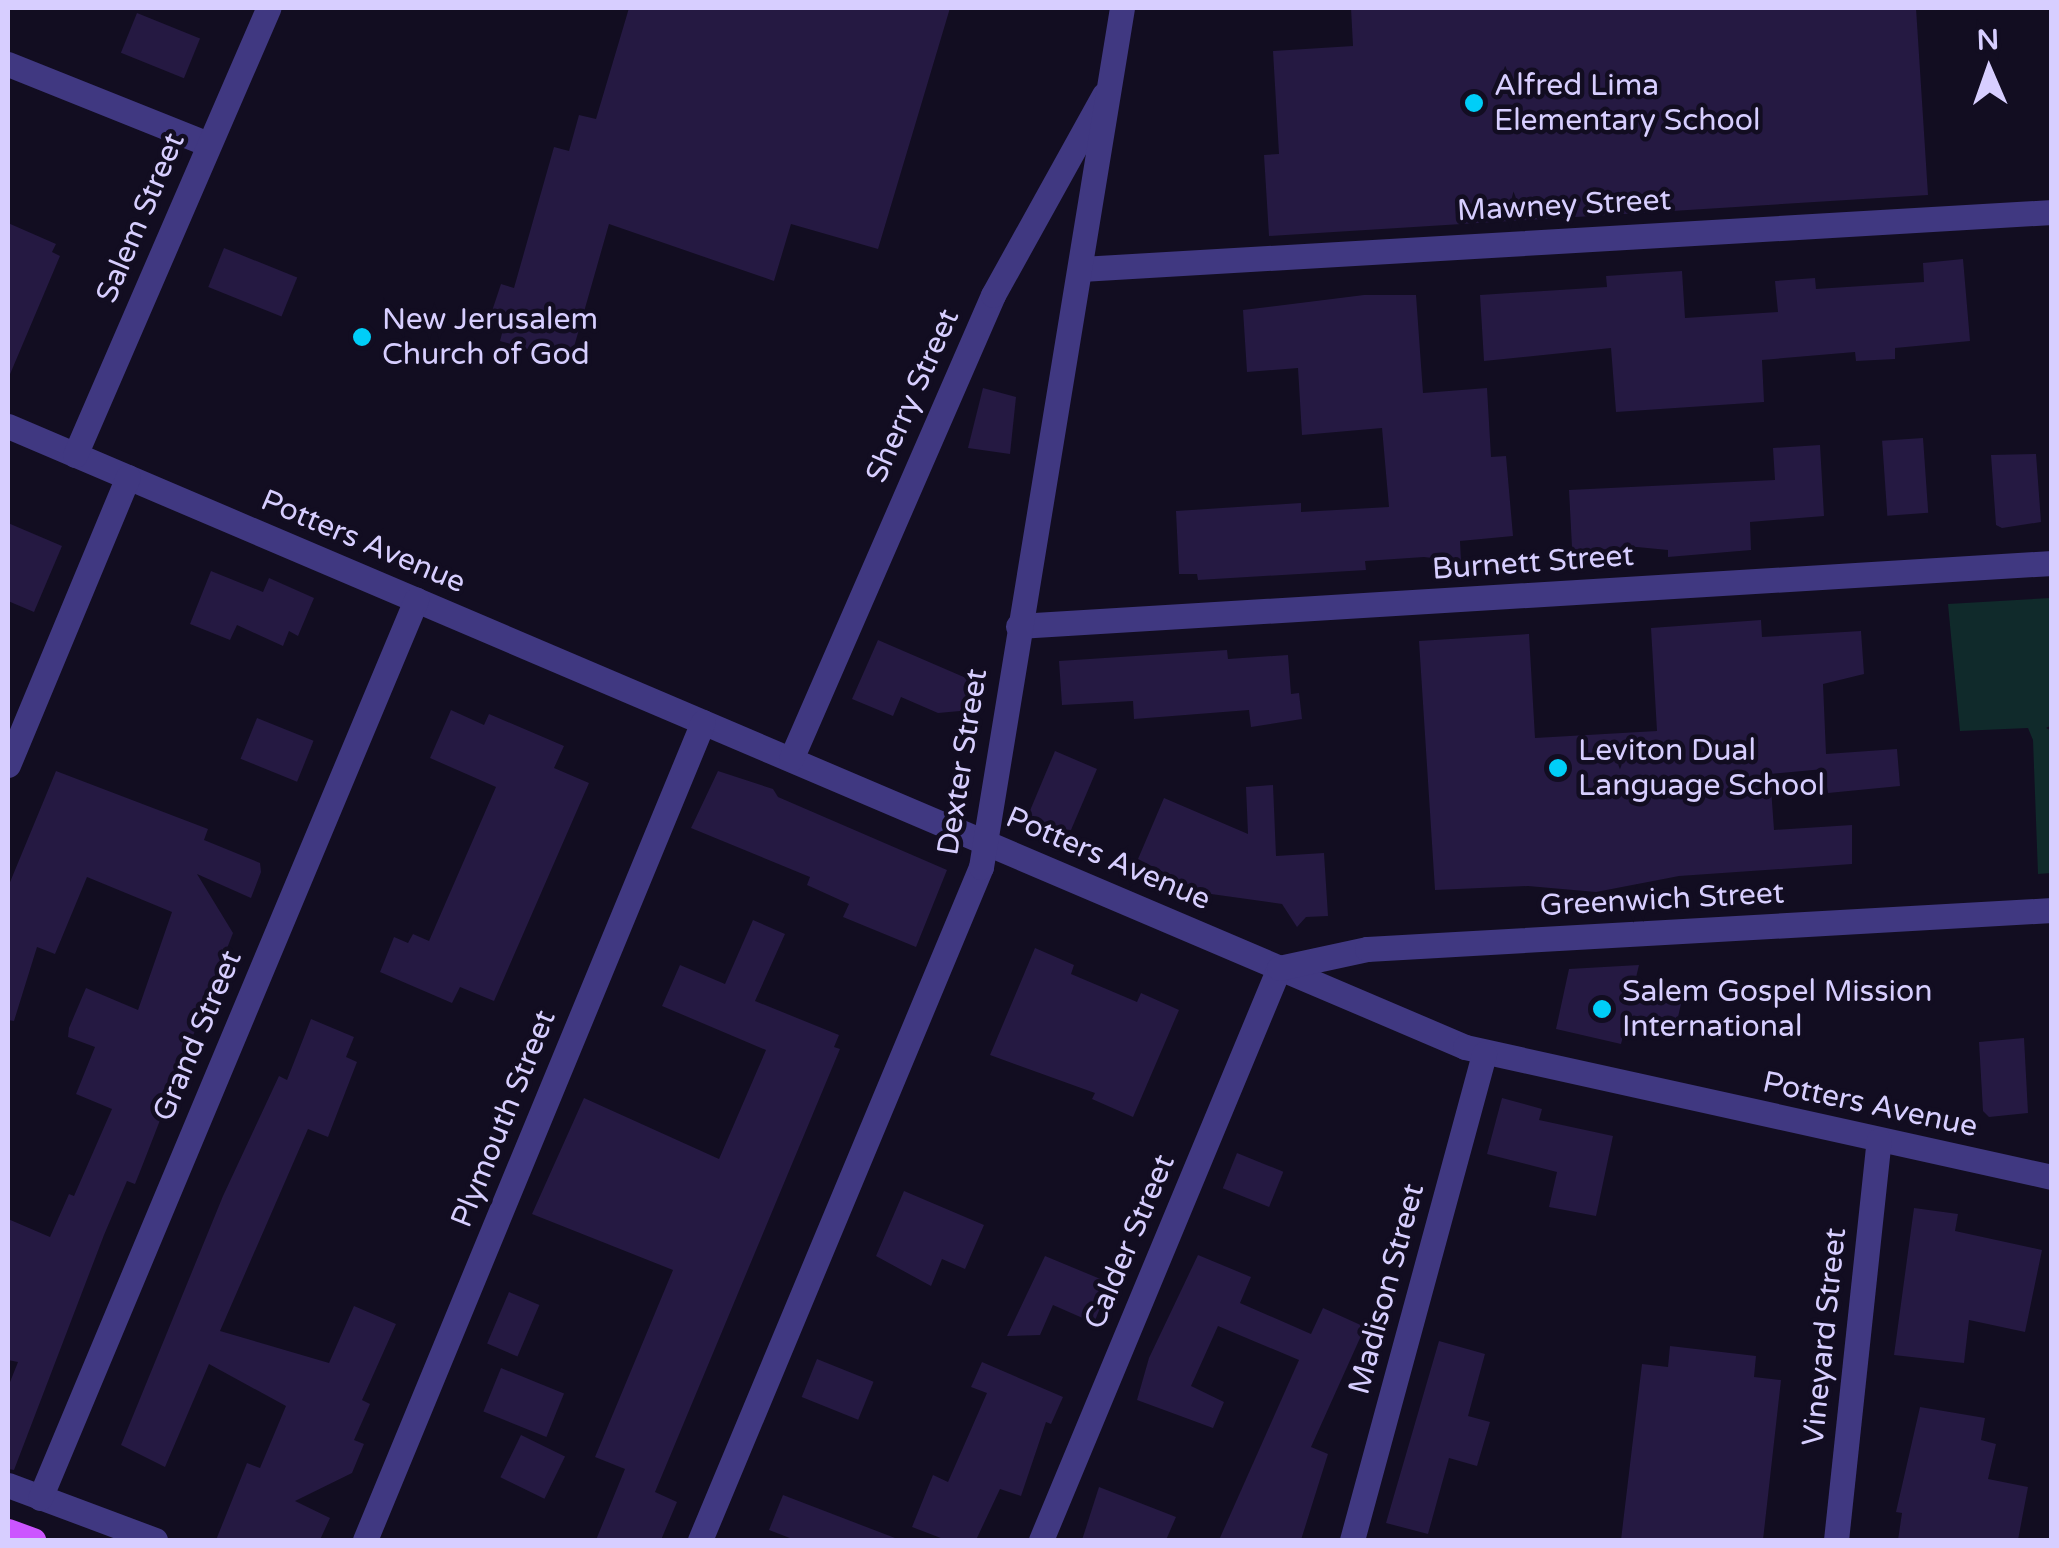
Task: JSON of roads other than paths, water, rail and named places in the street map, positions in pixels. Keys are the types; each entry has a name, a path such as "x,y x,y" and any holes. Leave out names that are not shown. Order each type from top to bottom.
{"main road":[{"path":"8,1531 32,1540"}],"street":[{"name":"Salem Street","path":"75,455 268,8"},
{"name":"Dexter Street","path":"700,1540 981,867 1018,626 1117,69 1122,8"},
{"path":"8,64 208,144"},
{"name":"Sherry Street","path":"791,760 993,295 1117,69"},
{"name":"Mawney Street","path":"1081,270 2052,212"},
{"name":"Potters Avenue","path":"8,426 1484,1054 2052,1177"},
{"path":"8,765 128,477"},
{"name":"Burnett Street","path":"1018,626 2052,562"},
{"name":"Grand Street","path":"40,1498 416,600"},
{"name":"Plymouth Street","path":"365,1540 704,722"},
{"name":"Greenwich Street","path":"1279,968 1368,949 2052,910"},
{"name":"Calder Street","path":"1040,1540 1279,968"},
{"name":"Madison Street","path":"1352,1540 1484,1054"},
{"name":"Vineyard Street","path":"1836,1540 1879,1140"},
{"path":"8,1485 155,1540"}],"place":[{"name":"Alfred Lima Elementary School","path":"1474,103"},
{"name":"New Jerusalem Church of God","path":"362,337"},
{"name":"Leviton Dual Language School","path":"1558,768"},
{"name":"Salem Gospel Mission International","path":"1602,1009"}]}
